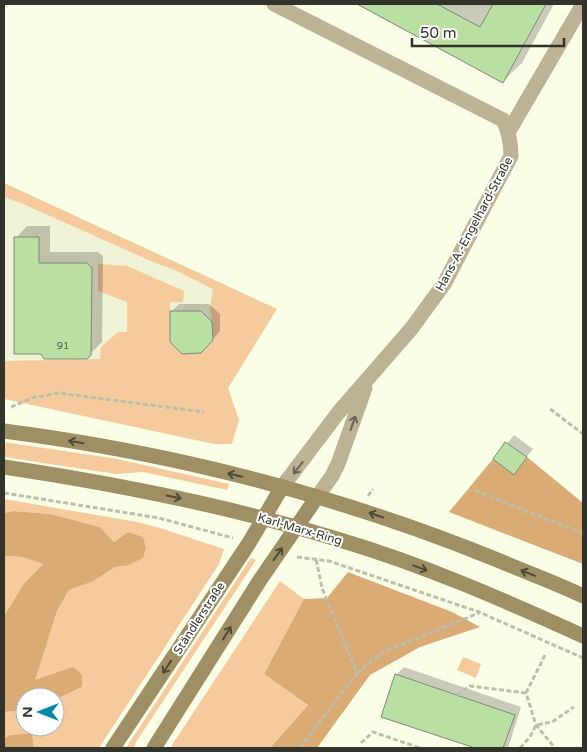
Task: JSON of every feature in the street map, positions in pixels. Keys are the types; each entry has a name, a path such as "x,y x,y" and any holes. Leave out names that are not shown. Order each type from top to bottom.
{"main road":[{"path":"4,431 116,449 282,487 360,510 468,548 583,596"},
{"name":"Karl-Marx-Ring","path":"4,467 127,486 264,518 341,540 492,595 583,636"},
{"name":"Ständlerstraße","path":"113,748 249,543 282,487"},
{"path":"154,748 279,552 317,497"}],"street":[{"path":"274,4 503,120 509,131"},
{"path":"509,131 583,4"},
{"name":"Hans-A.-Engelhard-Straße","path":"282,487 338,413 367,382 411,329 444,284 512,156 512,143 509,131"},
{"name":"Hans-A.-Engelhard-Straße","path":"317,497 338,464 367,382"}],"path":[{"path":"11,407 32,398 58,393 204,412"},
{"path":"550,409 583,434"},
{"path":"475,490 583,533"},
{"path":"4,493 159,518 249,543"},
{"path":"279,552 301,558 329,561 479,612 583,658"},
{"path":"316,559 322,588 357,673"},
{"path":"300,748 357,673 383,652 479,612"},
{"path":"545,655 526,693 536,725 555,748"},
{"path":"457,695 470,686 526,693"},
{"path":"536,725 552,722 574,707"},
{"path":"520,748 530,737 536,725"},
{"path":"361,743 373,732 420,748"}],"shaded area":[{"path":"4,183 277,309 228,388 132,359 4,361"},
{"path":"4,183 277,309 228,388 239,420 232,444 214,444 4,399 4,361 100,359 101,347 118,332 127,332 127,302 98,291 98,264 127,266 184,291 183,302 170,302 170,342 182,354 201,353 213,340 210,308 213,289 175,270 4,197"},
{"path":"4,442 117,459 229,484 227,490 143,472 116,474 4,457"},
{"path":"527,457 583,503 583,564 449,512 493,459 514,474"},
{"path":"4,499 137,522 224,549 219,564 99,748 34,748 33,737 65,737 65,695 82,687 34,681 57,611 69,590 94,581 115,567 126,566 146,547 143,537 128,532 114,542 100,527 51,514 13,511 4,513"},
{"path":"13,511 51,514 100,527 114,542 128,532 143,537 146,547 143,558 126,566 115,567 94,581 69,590 57,611 35,680 73,667 82,675 82,687 65,695 65,687 15,687 15,711 4,712 4,616 25,582 43,564 23,557 4,556 4,513"},
{"path":"4,556 23,557 43,564 25,582 4,616"},
{"path":"251,558 256,560 136,742 134,748 126,748"},
{"path":"348,572 452,612 480,627 420,647 370,675 317,748 270,748 308,705 264,674 304,599 327,598"},
{"path":"280,581 304,599 264,674 308,705 270,748 170,748"},
{"path":"463,657 481,664 476,678 457,670"},
{"path":"15,711 15,735 4,739 4,712"},
{"path":"15,735 15,737 33,737 34,748 4,748 4,739"}],"building":[{"path":"357,4 437,4 480,27 493,4 546,4 503,83"},
{"path":"14,237 39,237 39,263 87,263 92,268 91,355 87,359 44,359 41,354 14,354"},
{"path":"170,311 201,311 212,322 213,340 201,353 182,354 170,342"},
{"path":"505,442 527,457 514,475 493,459"},
{"path":"395,674 515,715 503,748 475,748 381,717"}]}
